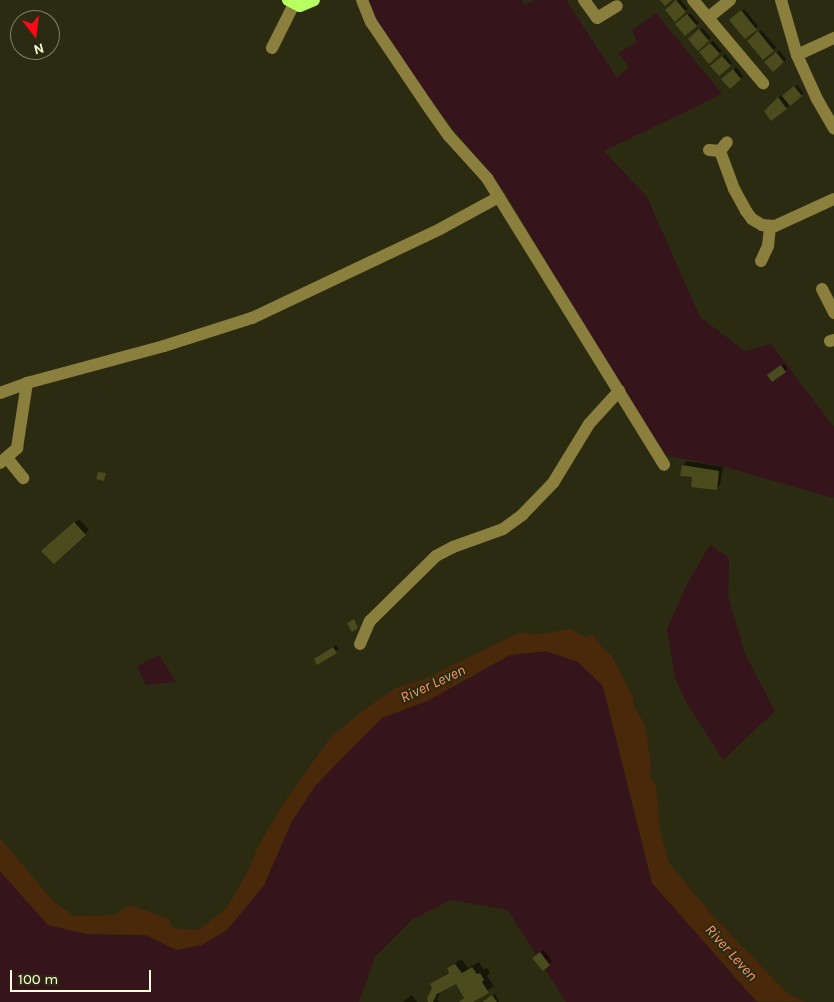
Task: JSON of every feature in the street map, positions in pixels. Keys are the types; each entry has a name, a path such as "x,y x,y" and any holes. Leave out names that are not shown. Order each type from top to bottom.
{"main road":[{"path":"291,2 306,5 314,0"}],"street":[{"path":"362,0 371,22 427,105 449,136 487,178 664,465"},
{"path":"584,0 597,18 617,6"},
{"path":"693,0 709,17 756,81"},
{"path":"709,17 730,0"},
{"path":"781,0 797,55 817,99 834,128"},
{"path":"272,48 291,2"},
{"path":"797,55 834,38"},
{"path":"718,147 734,190 752,219 762,225 775,226 834,199"},
{"path":"0,393 27,383 164,346 252,318 440,229 499,197"},
{"path":"804,198 811,210"},
{"path":"761,261 768,246 770,226"},
{"path":"822,289 827,308"},
{"path":"23,478 3,460 17,448 27,383"},
{"path":"360,644 370,622 436,556 453,547 503,529 522,515 553,483 589,424 619,391"}],"shaded area":[{"path":"367,0 522,0 525,5 535,0 566,0 617,78 629,67 618,53 637,42 632,30 656,13 722,94 604,151 647,197 700,317 745,351 771,344 834,427 834,498 725,467 665,455 620,385 504,191 444,118 373,18"},
{"path":"710,545 729,558 728,596 745,654 775,711 723,760 686,702 675,677 667,629 688,582"},
{"path":"546,651 578,662 603,686 652,883 758,1002 566,1002 508,910 451,900 413,919 375,957 359,1002 0,1002 0,871 48,925 86,934 145,935 177,950 227,930 264,885 292,821 315,786 382,717 427,701 510,655"},
{"path":"159,655 176,682 146,685 137,666"}],"water":[{"name":"River Leven","path":"571,629 585,637 593,635 604,650 611,655 633,697 634,707 645,724 651,766 650,777 656,786 660,831 669,863 711,914 789,995 807,1002 756,1001 652,883 603,686 578,662 546,651 510,655 427,701 382,718 315,786 292,821 264,885 227,930 202,945 177,950 145,935 86,934 48,925 0,871 0,838 54,902 74,916 114,915 130,905 169,919 173,928 198,930 227,908 249,869 258,846 285,801 330,738 361,712 395,688 424,679 519,633 540,634"}],"building":[{"path":"660,0 672,0 665,6"},
{"path":"676,0 686,12 675,22 665,10"},
{"path":"741,10 757,30 745,39 729,20"},
{"path":"687,14 697,26 685,36 675,24"},
{"path":"699,29 709,41 698,51 688,39"},
{"path":"758,31 774,51 763,60 747,41"},
{"path":"710,43 720,54 709,64 699,52"},
{"path":"776,52 784,62 773,72 764,62"},
{"path":"722,56 731,66 719,76 710,66"},
{"path":"733,69 741,79 730,89 721,79"},
{"path":"794,86 802,96 790,106 782,96"},
{"path":"778,97 787,109 771,121 764,111"},
{"path":"781,365 786,372 772,382 767,375"},
{"path":"682,465 719,471 717,490 691,487 692,477 680,476"},
{"path":"98,472 106,473 104,481 96,479"},
{"path":"74,522 86,535 54,564 41,551"},
{"path":"354,619 358,628 352,632 347,623"},
{"path":"333,647 337,653 317,665 314,659"},
{"path":"540,952 550,965 543,971 532,958"},
{"path":"455,964 462,973 472,967 477,974 480,973 484,980 482,982 489,993 473,1002 458,1002 464,998 456,984 437,994 433,1002 428,1002 427,998 432,988 430,984 449,973 447,968"},
{"path":"492,995 497,1002 482,1002"}]}
